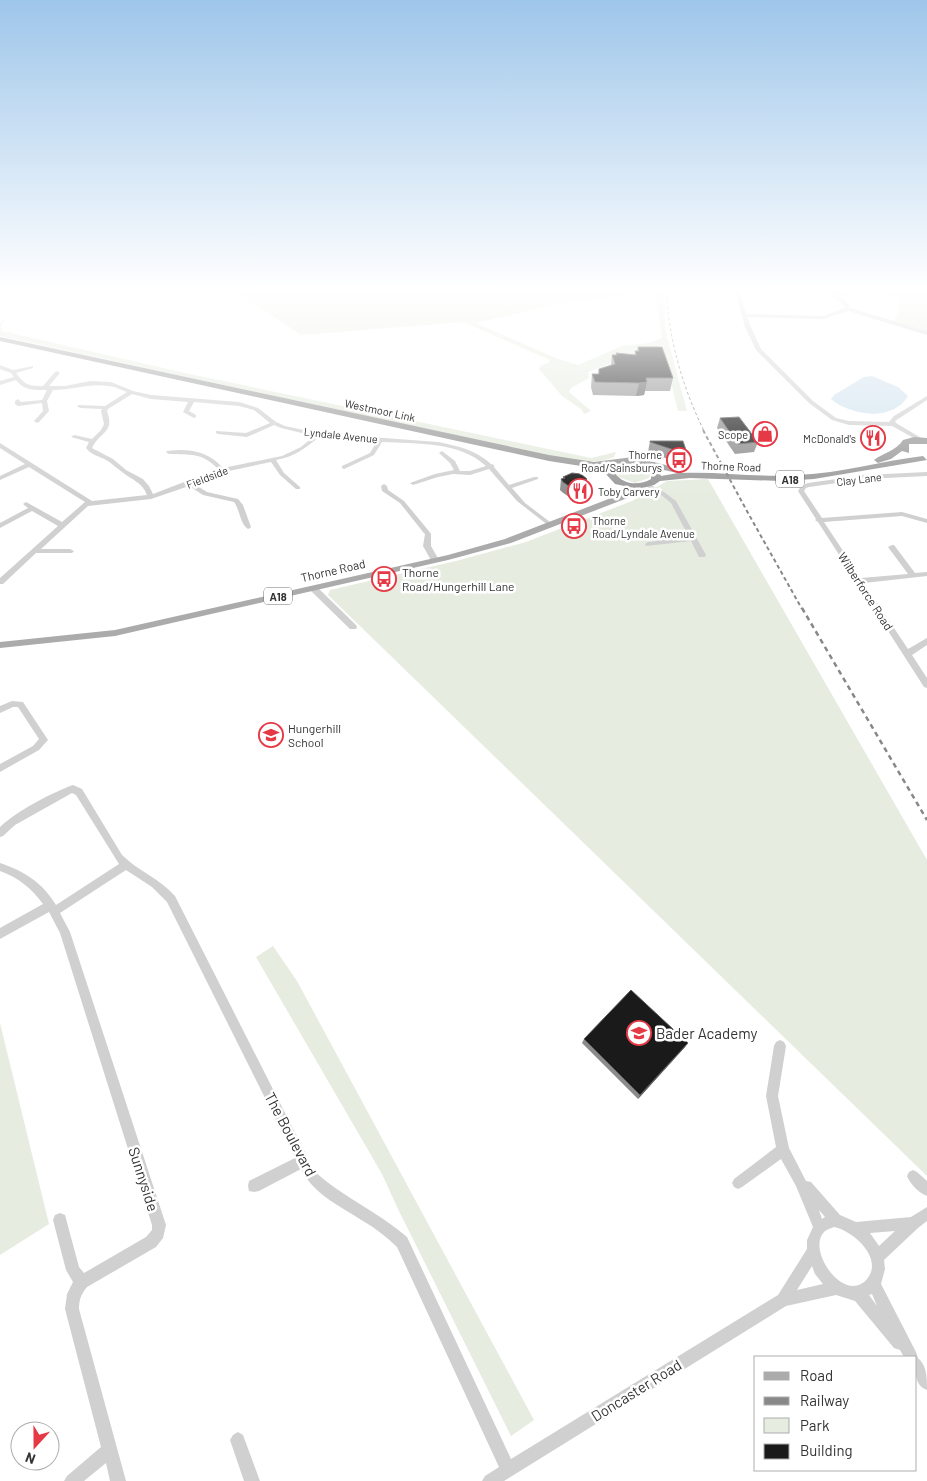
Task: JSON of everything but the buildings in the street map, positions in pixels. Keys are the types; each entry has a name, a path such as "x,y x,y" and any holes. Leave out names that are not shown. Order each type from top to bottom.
{"highway":[{"name":"Westmoor Link","path":"93,359 549,458 594,465 619,462"},
{"path":"925,441 911,440 904,445 909,454 926,459"},
{"name":"Thorne Road","path":"650,465 682,472 795,473 852,466 883,459 904,445"},
{"name":"Westmoor Link","path":"549,458 615,480"},
{"name":"Thorne Road","path":"651,482 682,476 800,478 852,472 890,463 926,459"},
{"name":"A18","path":"619,462 633,460 650,465"},
{"path":"615,480 611,470 619,462"},
{"path":"650,465 656,472 651,482"},
{"name":"A18","path":"615,480 626,485 651,482"}],"main road":[{"path":"606,504 620,492 620,485 615,480"},
{"name":"A18","path":"606,504 651,482"},
{"name":"Thorne Road","path":"0,645 115,633 435,560 508,541 606,504"}],"street":[{"path":"768,359 810,402 828,416 849,423 895,426 925,441"},
{"path":"0,383 31,367"},
{"name":"Lyndale Avenue","path":"0,368 15,375 26,387 65,388 90,383 111,384 151,397 231,402 256,409 274,423 318,435 438,444 455,447 476,455 492,466 522,503 551,525"},
{"path":"37,421 46,411 44,401 48,388 57,373"},
{"path":"105,408 108,404 131,392"},
{"path":"904,445 892,422 895,418 927,398"},
{"path":"192,400 186,412 195,417"},
{"path":"18,401 18,404 22,405 44,401"},
{"path":"80,406 105,408"},
{"path":"105,408 108,418 107,426 90,445 90,450 109,459 123,471 142,480 147,485 151,497"},
{"path":"218,432 247,435 274,423"},
{"name":"Fieldside","path":"90,503 151,497 222,470 273,460 303,448 318,435"},
{"path":"74,437 93,441"},
{"path":"344,467 372,454 380,439"},
{"path":"0,444 90,503"},
{"path":"169,452 206,455 213,459 222,470"},
{"path":"438,460 444,455 456,466 458,472"},
{"path":"273,460 282,474 298,488"},
{"path":"0,478 30,464"},
{"path":"413,482 437,475 458,472 470,473 492,466"},
{"name":"Clay Lane","path":"804,498 801,491 803,487 808,485 865,477 927,474"},
{"path":"508,487 536,478"},
{"path":"651,482 674,502 702,555"},
{"path":"189,483 205,494 236,500 240,505 248,528"},
{"path":"384,486 385,491 402,502 426,531 428,534 427,546 435,560"},
{"name":"Wilberforce Road","path":"804,498 927,685"},
{"path":"0,582 82,506 90,503"},
{"path":"0,526 29,506 61,526"},
{"path":"818,520 902,514 927,521"},
{"path":"648,544 694,539"},
{"path":"901,546 890,547 913,575"},
{"path":"33,551 72,549 63,558"},
{"path":"859,581 927,574"},
{"path":"312,588 353,627"},
{"path":"907,654 927,641"},
{"path":"0,710 12,704 20,704 44,740 36,748 0,768"},
{"name":"The Boulevard","path":"0,834 12,822 64,792 73,789 78,792 119,858 126,865 155,882 170,899 311,1176 320,1186 392,1232 402,1242 508,1469"},
{"path":"0,934 53,908 126,865"},
{"name":"Sunnyside","path":"0,867 17,873 34,884 53,908 72,952 159,1225 158,1233 151,1242 82,1282"},
{"path":"780,1046 772,1096 783,1150 800,1182 819,1227"},
{"path":"738,1183 783,1150"},
{"path":"254,1186 303,1161"},
{"path":"913,1176 927,1190"},
{"path":"800,1182 836,1220"},
{"path":"876,1258 927,1213"},
{"path":"60,1220 73,1270 82,1282 74,1292 72,1309 118,1481"},
{"path":"836,1220 848,1223 866,1236 878,1267 874,1283 867,1290 858,1293 847,1293 837,1288 821,1272 813,1252 814,1235 819,1227 827,1222 836,1220"},
{"path":"857,1228 914,1223"},
{"name":"Doncaster Road","path":"783,1300 813,1252"},
{"path":"874,1283 910,1356"},
{"name":"Doncaster Road","path":"490,1481 783,1300 837,1288"},
{"path":"858,1293 910,1356"},
{"path":"917,1367 927,1383"},
{"path":"238,1440 252,1481"},
{"path":"72,1481 109,1450"}],"green space":[{"path":"106,359 124,359 591,458 616,452 614,457 598,461 581,461 548,456"},
{"path":"548,359 558,359 578,365 592,359 623,359 588,372 589,378 571,388 569,392 591,411 584,414 581,409 562,396 539,369 540,366 548,363 550,360"},
{"path":"665,359 673,359 687,411 678,411"},
{"path":"632,463 646,467 650,474 649,478 635,483 619,477 616,471 618,467"},
{"path":"708,479 927,860 927,1176 328,595 330,590 456,561 526,542 632,501 667,481"},
{"path":"273,946 297,981 534,1420 511,1436 382,1174 256,957"},
{"path":"0,1023 49,1224 0,1255"}],"water":[{"path":"872,376 898,387 908,396 892,410 871,414 849,409 831,399 834,395 864,377"}],"railway":[{"path":"677,359 689,397 704,431"},
{"path":"703,430 802,609"},
{"path":"802,608 927,820"}],"place":[{"name":"Scope","path":"765,434"},
{"name":"McDonald's","path":"873,438"},
{"name":"Thorne Road/Sainsburys","path":"679,460"},
{"name":"Toby Carvery","path":"580,491"},
{"name":"Thorne Road/Lyndale Avenue","path":"574,526"},
{"name":"Thorne Road/Hungerhill Lane","path":"384,579"},
{"name":"Hungerhill School","path":"271,735"},
{"name":"Bader Academy","path":"639,1033"}]}
